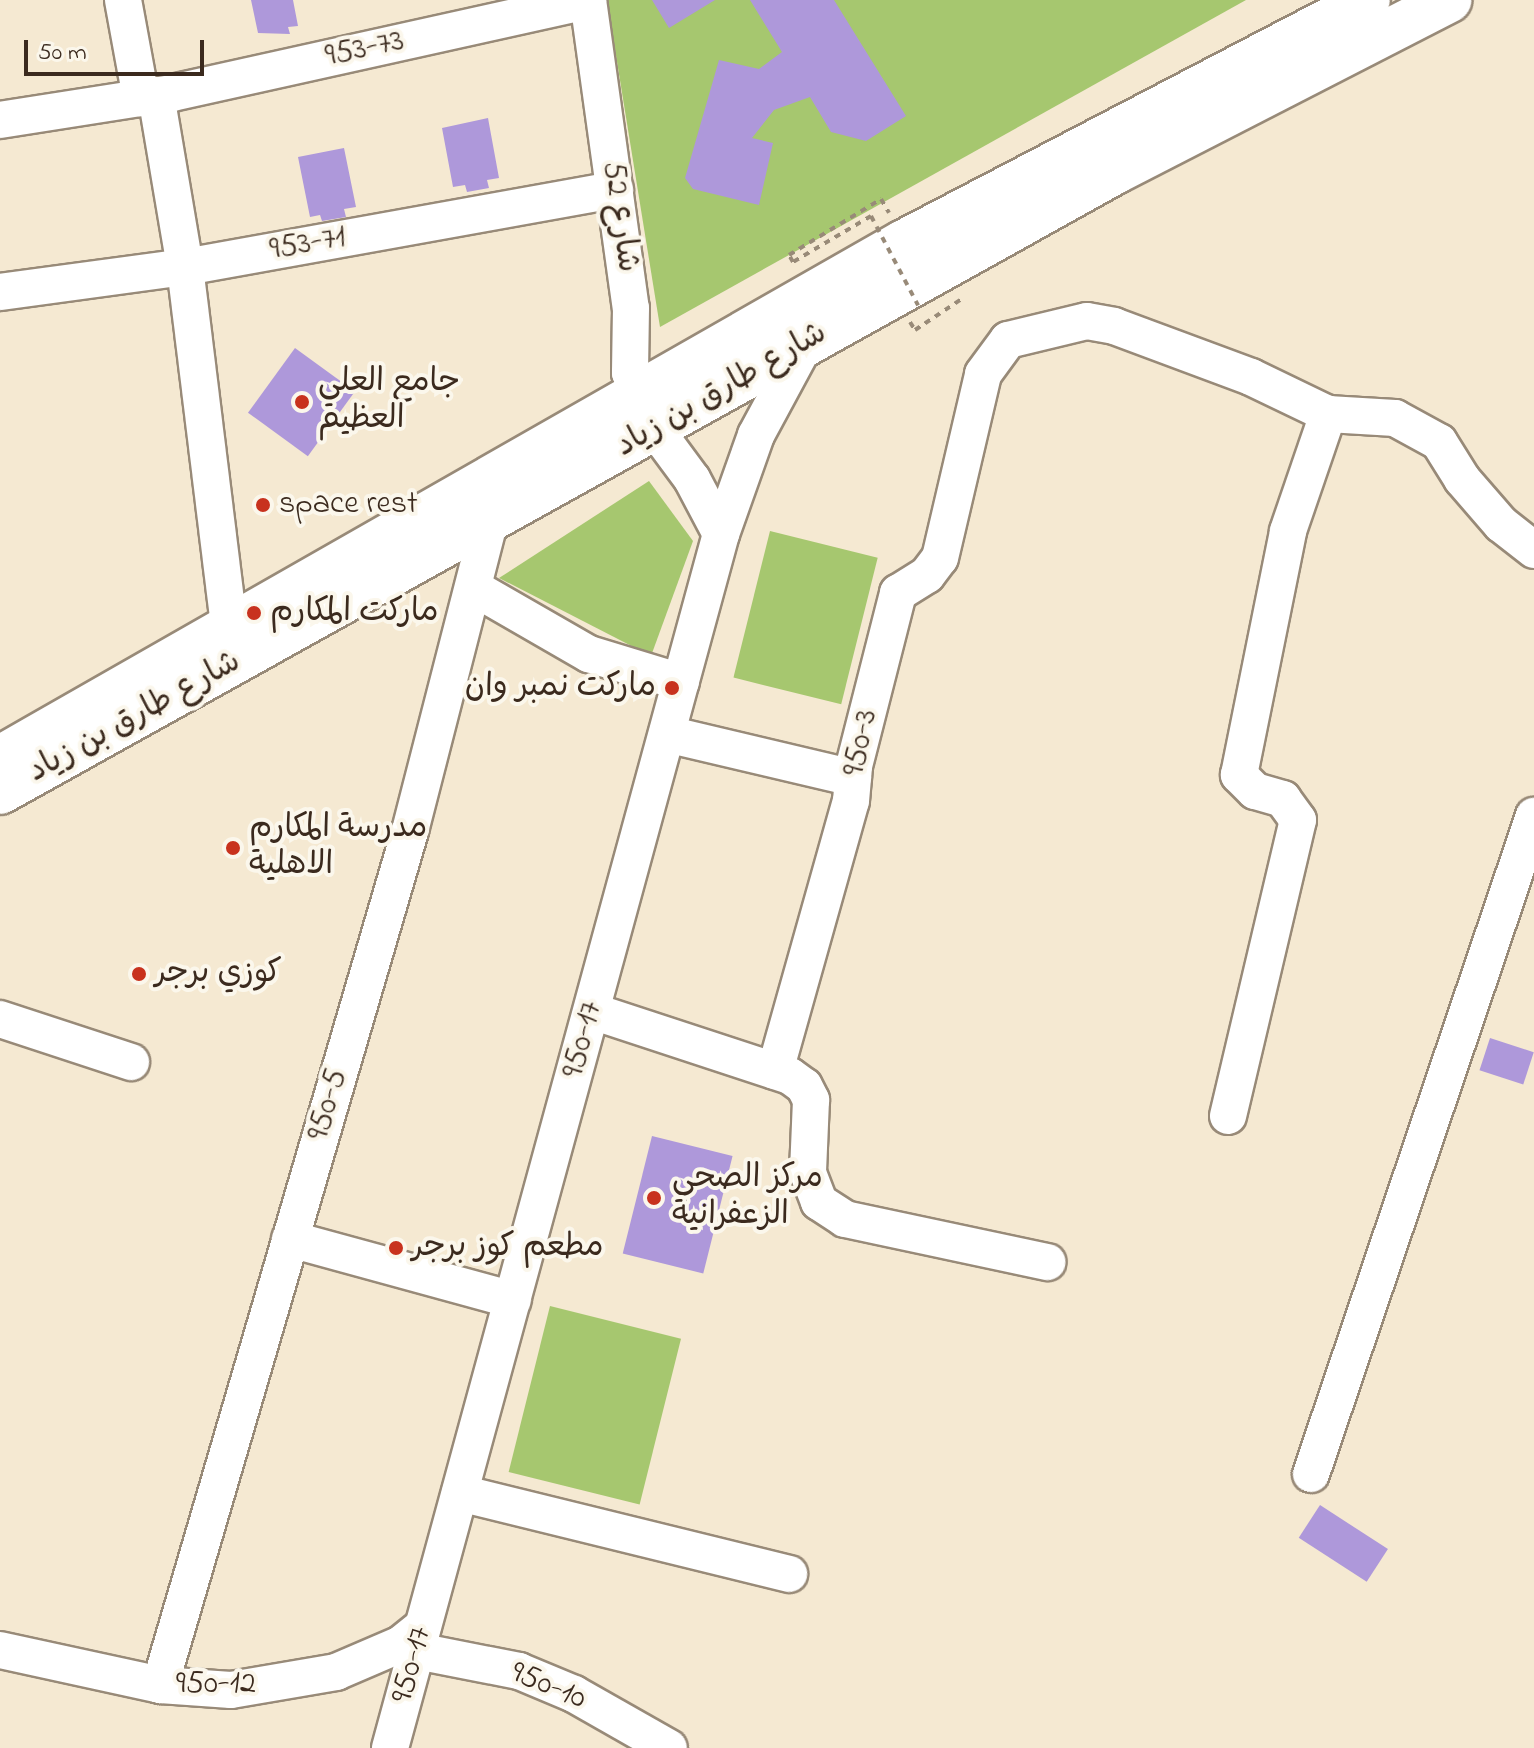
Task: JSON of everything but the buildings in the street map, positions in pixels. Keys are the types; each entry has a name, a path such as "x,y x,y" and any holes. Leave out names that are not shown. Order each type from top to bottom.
{"main road":[{"name":"شارع طارق بن زياد","path":"0,792 489,523 646,410 904,242 1368,0"},
{"name":"شارع طارق بن زياد","path":"0,758 229,626 646,410 806,342 1115,172 1449,0"}],"street":[{"path":"123,0 149,96 185,267 229,626"},
{"name":"953-73","path":"0,120 149,96 588,1"},
{"name":"شارع 52","path":"588,1 631,308 630,373 646,410"},
{"name":"953-71","path":"0,292 185,267 615,190"},
{"name":"950-3","path":"775,1071 853,778 898,593 927,575 940,558 973,433 983,374 1008,340 1087,321 1114,326 1251,377 1328,414"},
{"name":"950-17","path":"390,1748 721,534 756,435 806,342"},
{"path":"646,410 692,479 721,534"},
{"path":"1228,1116 1298,820 1283,799 1255,791 1239,775 1288,531 1328,414 1395,418 1439,442 1462,479 1501,524 1534,550"},
{"name":"950-5","path":"160,1685 410,831 489,523"},
{"path":"474,588 589,654 681,682"},
{"path":"667,734 853,778"},
{"path":"1311,1474 1534,816"},
{"path":"592,1011 775,1071 804,1086 811,1100 808,1173 819,1202 845,1219 1047,1262"},
{"path":"0,1019 131,1062"},
{"path":"290,1239 513,1300"},
{"path":"460,1493 789,1574"},
{"name":"950-12","path":"0,1650 160,1685 231,1690 301,1681 420,1639"},
{"name":"950-10","path":"420,1639 519,1671 574,1694 669,1748"}],"path":[{"path":"867,208 789,255 793,262 871,216 918,305"}],"green space":[{"path":"607,0 1246,0 660,327"},
{"path":"649,481 693,541 651,656 499,578"},
{"path":"770,531 878,558 841,704 733,678"},
{"path":"550,1306 681,1339 640,1505 509,1472"}],"place":[{"name":"جامع العلي العظيم","path":"302,402"},
{"name":"space rest","path":"263,505"},
{"name":"ماركت المكارم","path":"254,613"},
{"name":"ماركت نمبر وان","path":"672,688"},
{"name":"مدرسة المكارم الاهلية","path":"233,848"},
{"name":"كوزي برجر","path":"139,974"},
{"name":"مركز الصحي الزعفرانية","path":"654,1198"},
{"name":"مطعم كوز برجر","path":"396,1248"}]}
